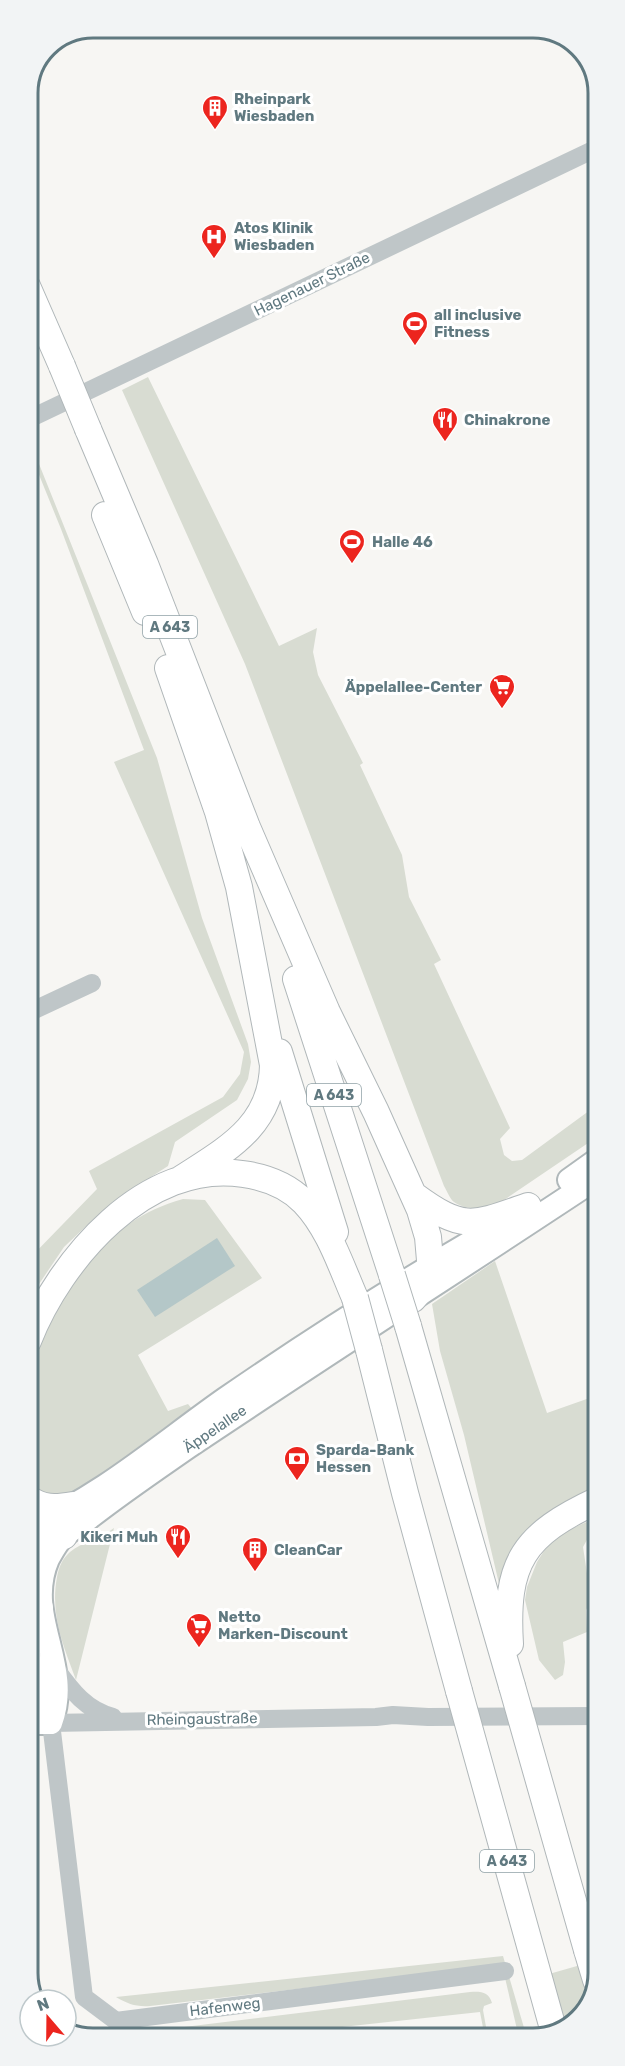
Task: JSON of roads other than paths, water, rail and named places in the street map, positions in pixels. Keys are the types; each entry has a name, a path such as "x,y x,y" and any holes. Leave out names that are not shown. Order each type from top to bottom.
{"highway":[{"name":"A 643","path":"38,320 54,370 80,432 164,656 214,801 239,887 258,984 355,1298 405,1493 552,2025"},
{"name":"A 643","path":"38,345 54,370"},
{"name":"A 643","path":"80,432 145,564 247,826 408,1326 588,1952"},
{"path":"247,826 327,1012 415,1196 428,1237 431,1265 429,1279 413,1299"},
{"path":"181,1179 243,1136 266,1104 271,1091 273,1065 258,984"},
{"path":"38,1320 51,1292 71,1263 95,1236 151,1193 181,1179 201,1173 232,1172 266,1179 292,1192 303,1202 323,1228 355,1298"},
{"path":"415,1196 451,1220 464,1222 495,1218 528,1206"},
{"path":"38,1505 51,1508 73,1505"},
{"path":"512,1686 508,1611 517,1566 531,1544 542,1533 588,1505"},
{"path":"38,1540 63,1536"},
{"path":"38,1600 40,1608"}],"main road":[{"name":"Äppelallee","path":"38,1523 73,1505 143,1460 253,1381 588,1166"},
{"name":"Äppelallee","path":"51,1723 57,1704 56,1669 40,1608 40,1595 44,1569 63,1536 121,1493 588,1184"},
{"path":"38,1692 51,1723"},
{"name":"Rheingaustraße","path":"38,1723 51,1723"}],"street":[{"name":"Hagenauer Straße","path":"38,415 588,152"},
{"path":"38,1008 92,982"},
{"path":"56,1669 71,1690 92,1709 127,1721"},
{"name":"Rheingaustraße","path":"51,1723 402,1715 428,1717 588,1716"},
{"name":"Hafenweg","path":"51,1723 84,1997 116,2021 505,1971"}],"place":[{"name":"Rheinpark Wiesbaden","path":"215,131"},
{"name":"Atos Klinik Wiesbaden","path":"214,260"},
{"name":"all inclusive Fitness","path":"415,347"},
{"name":"Chinakrone","path":"445,443"},
{"name":"Halle 46","path":"352,565"},
{"name":"Äppelallee-Center","path":"502,710"},
{"name":"Sparda-Bank Hessen","path":"297,1482"},
{"name":"Kikeri Muh","path":"178,1560"},
{"name":"CleanCar","path":"255,1573"},
{"name":"Netto Marken-Discount","path":"199,1649"}]}
